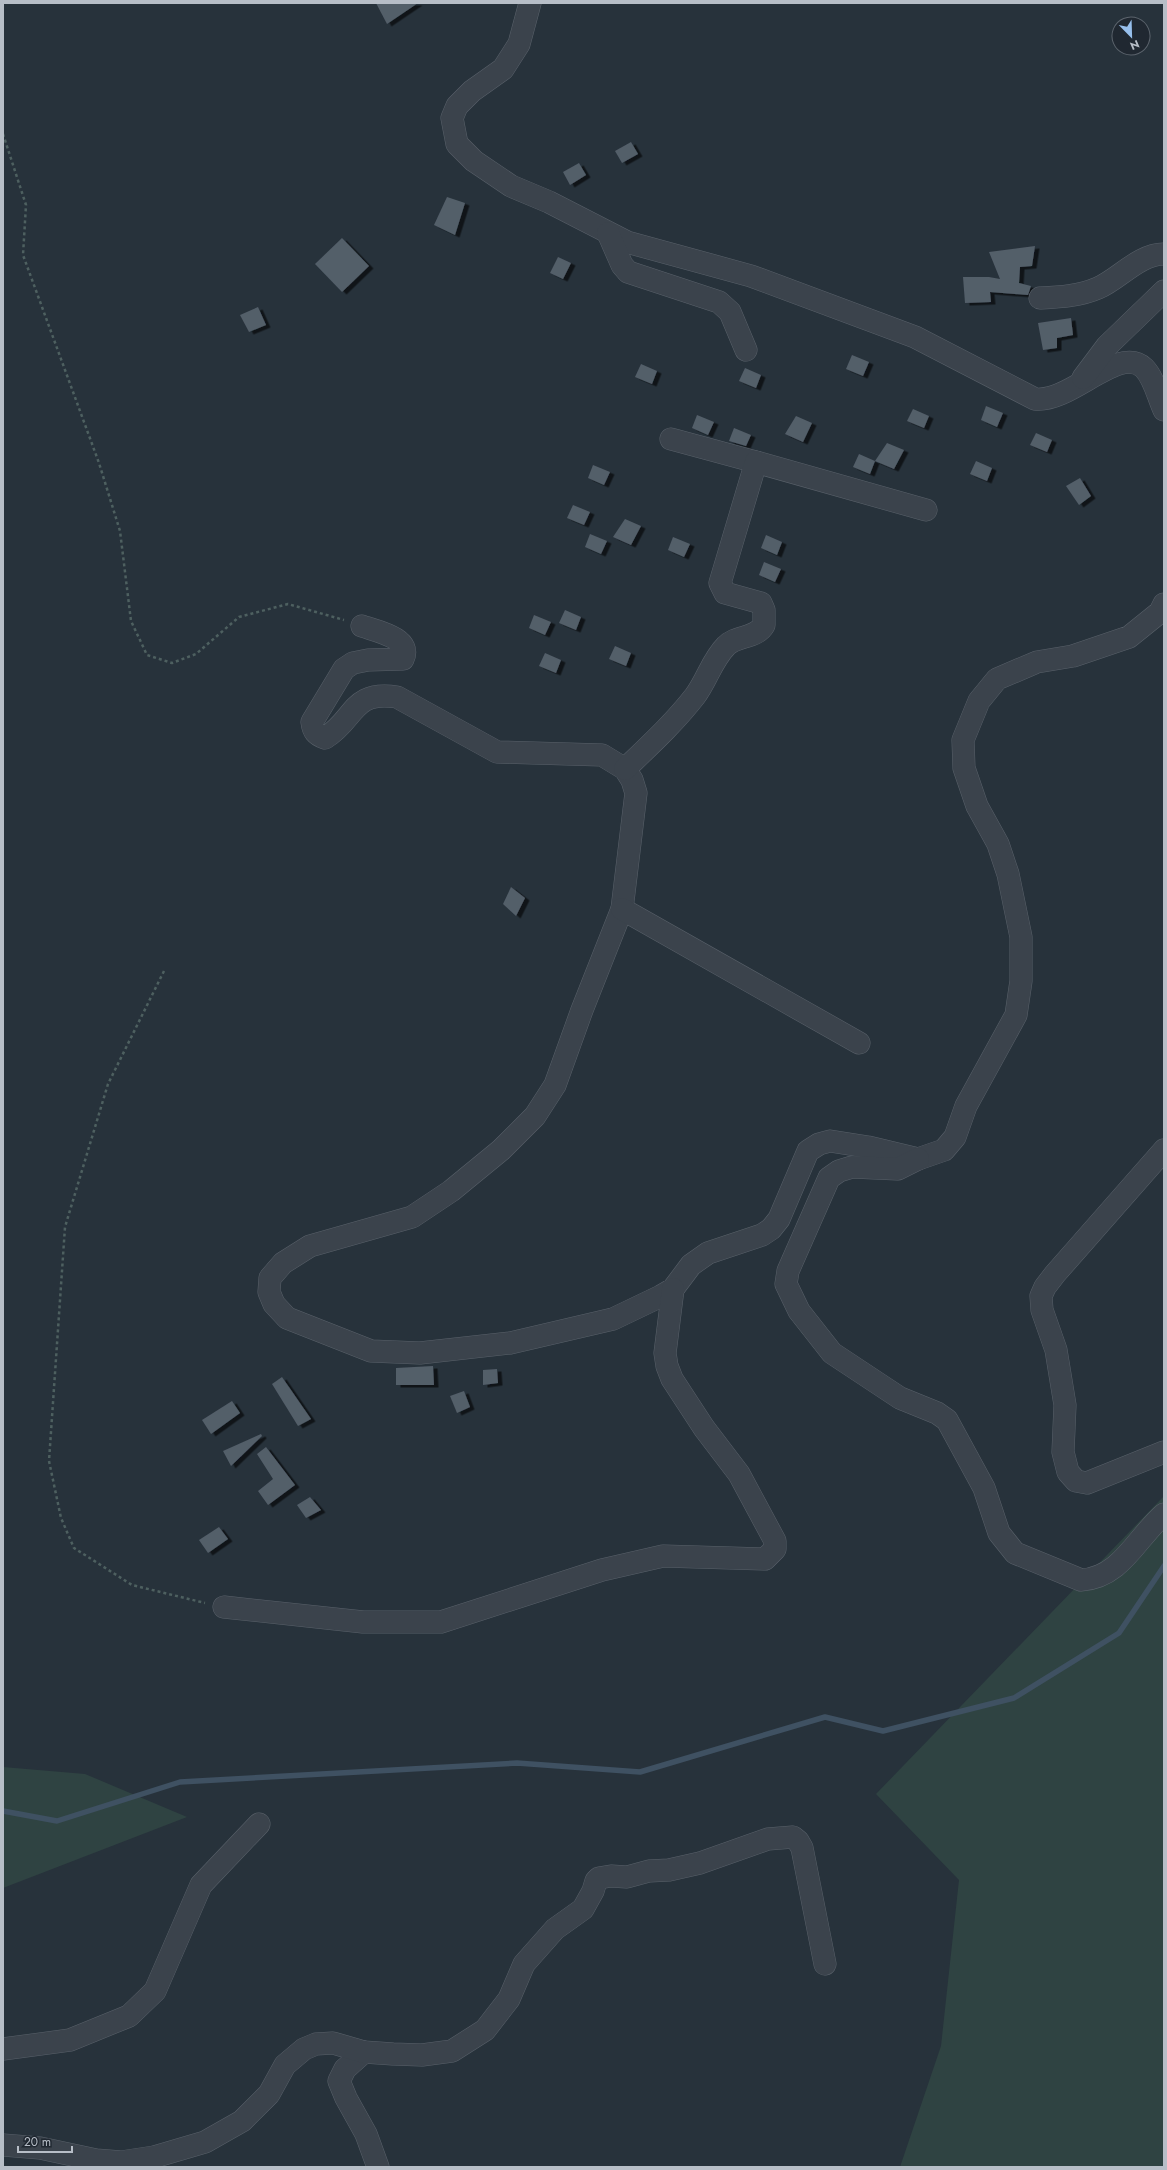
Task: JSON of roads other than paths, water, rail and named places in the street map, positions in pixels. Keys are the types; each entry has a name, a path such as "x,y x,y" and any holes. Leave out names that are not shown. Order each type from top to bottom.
{"street":[{"path":"530,3 519,44 503,69 472,91 457,106 452,118 457,144 474,161 511,186 549,202 627,242 751,276 915,337 1035,399 1044,400 1054,398 1107,368 1123,362 1135,362 1144,368 1152,380 1164,410"},
{"path":"608,233 622,265 628,272 719,302 730,312 746,350"},
{"path":"1040,298 1070,296 1098,288 1141,262 1158,254 1164,254"},
{"path":"1074,388 1107,346 1164,291"},
{"path":"671,440 756,462 926,510"},
{"path":"625,769 673,723 696,694 718,655 727,645 737,637 757,632 764,624 764,610 761,603 725,593 720,583 756,462"},
{"path":"1164,604 1160,612 1129,637 1073,656 1037,662 997,679 980,701 963,740 964,768 977,806 998,844 1008,874 1020,937 1021,981 1016,1015 966,1106 955,1137 944,1150 918,1159 898,1169 852,1167 839,1171 829,1178 788,1271 786,1284 798,1311 832,1353 900,1398 937,1413 948,1420 984,1488 999,1533 1015,1553 1081,1580 1092,1579 1107,1573 1121,1562 1164,1514"},
{"path":"362,626 399,641 405,647 406,653 403,659 353,662 344,669 312,722 312,729 318,736 325,738 335,732 357,705 366,699 380,695 397,697 497,752 602,755 625,769 632,780 636,793 622,909 582,1010 555,1085 535,1116 501,1150 451,1191 412,1217 310,1246 283,1263 270,1278 269,1292 274,1304 287,1318 371,1351 420,1353 510,1343 613,1319 673,1289 691,1265 708,1253 762,1234 771,1229 779,1219 808,1151 819,1144 830,1141 852,1144 918,1159"},
{"path":"622,909 860,1043"},
{"path":"1164,1150 1054,1274 1041,1296 1042,1310 1056,1350 1065,1405 1063,1452 1068,1472 1076,1481 1087,1483 1164,1452"},
{"path":"224,1608 363,1622 441,1622 484,1610 602,1570 663,1556 765,1559 775,1549 775,1542 740,1474 704,1428 672,1379 667,1366 665,1354 673,1289"},
{"path":"3,2049 70,2040 130,2016 155,1991 201,1885 259,1824"},
{"path":"3,2145 40,2148 96,2160 121,2162 154,2158 206,2142 242,2121 269,2094 285,2065 304,2049 316,2044 333,2043 364,2052 422,2055 452,2051 485,2030 509,1999 524,1964 555,1929 583,1908 593,1891 596,1881 600,1878 627,1876 649,1871 669,1870 700,1863 768,1839 793,1837 798,1841 802,1848 825,1964"},
{"path":"364,2052 345,2069 339,2081 346,2098 366,2134 378,2167"}],"waterway":[{"path":"3,1811 57,1821 180,1782 517,1763 640,1772 825,1717 883,1731 1014,1698 1119,1633 1164,1566"}]}
